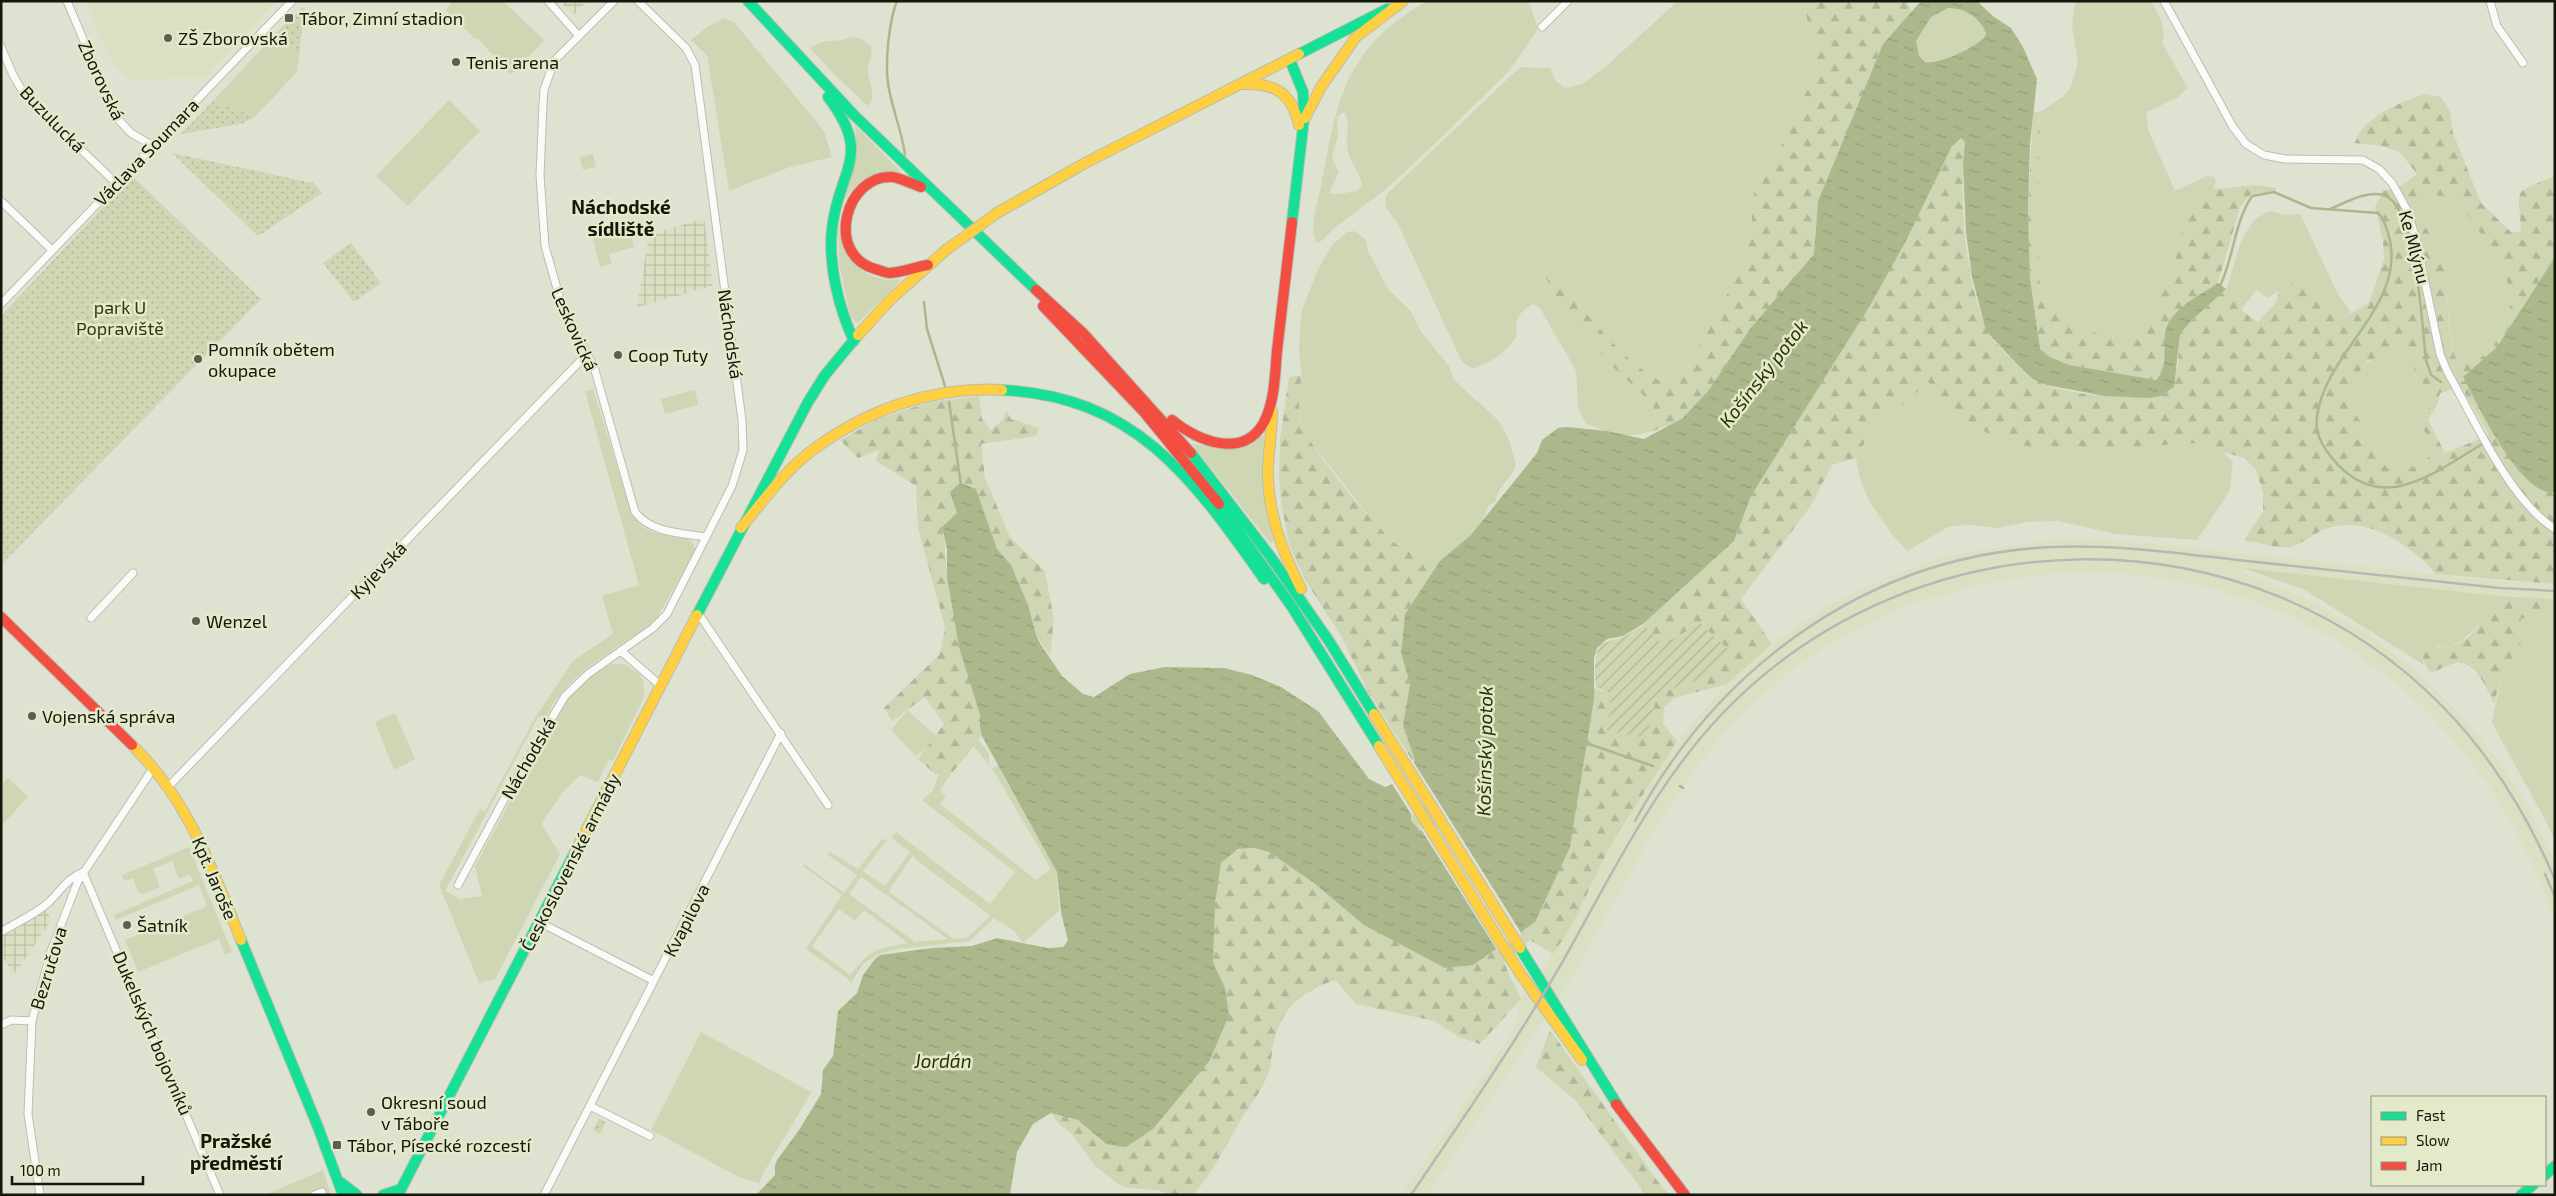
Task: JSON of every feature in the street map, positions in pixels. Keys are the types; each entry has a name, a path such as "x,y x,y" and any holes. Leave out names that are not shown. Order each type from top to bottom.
{"main road":[{"path":"748,1 935,195 1084,334 1118,369 1176,435 1230,501 1329,641 1363,694 1620,1109"},
{"path":"742,528 813,394 854,341 905,286 946,250 997,213 1087,162 1290,60 1402,1"},
{"path":"1304,119 1320,86 1356,37 1402,1"},
{"path":"786,42 806,74 846,119 849,128 852,150 848,176 832,230 836,273 846,323 854,341"},
{"path":"1290,60 1301,83 1304,119 1273,387 1268,469 1269,498 1274,523 1292,572 1329,641"},
{"path":"1242,84 1265,84 1280,90 1287,96 1298,118 1301,140"},
{"path":"928,265 898,274 877,272 868,268 856,258 848,246 844,217 852,198 875,180 895,177 912,181 935,195"},
{"path":"995,253 1139,406 1194,470 1260,559 1512,961 1576,1052 1685,1195"},
{"path":"1118,369 1150,396 1182,430 1201,440 1223,444 1243,442 1259,430 1264,422 1273,387"},
{"path":"742,528 781,480 811,452 862,420 887,408 934,394 981,387 1057,395 1110,416 1132,429 1169,458 1202,494 1318,651"},
{"name":"Československé armády","path":"400,1192 742,528"},
{"name":"Kpt. Jaroše","path":"1,617 154,767 169,786 201,842 340,1182 343,1195"},
{"path":"340,1182 358,1194"},
{"path":"2520,1195 2531,1186"},
{"path":"383,1195 400,1192"}],"street":[{"name":"Zborovská","path":"67,1 116,117 131,133 153,146"},
{"name":"Václava Soumara","path":"1,304 292,1"},
{"path":"548,1 579,36"},
{"name":"Leskovická","path":"614,1 554,61 548,72 544,90 540,175 542,219 551,272 562,306 594,367 635,512 653,527 706,537"},
{"name":"Náchodská","path":"458,885 508,792 565,696 588,674 622,651 663,619 726,501 743,450 742,420 695,65 686,48 638,1"},
{"path":"1542,27 1568,1"},
{"name":"Ke Mlýnu","path":"2164,1 2233,127 2246,144 2264,155 2285,159 2363,160 2379,169 2392,183 2407,210 2416,239 2440,354 2447,371 2502,470 2543,521 2555,529"},
{"path":"2490,1 2497,26 2523,63"},
{"name":"Buzulucká","path":"1,47 14,77 26,97 116,183"},
{"path":"1,201 52,250"},
{"name":"Kyjevská","path":"169,786 587,354"},
{"path":"91,618 133,573"},
{"path":"698,614 781,733 828,805"},
{"path":"622,651 660,686"},
{"name":"Kvapilova","path":"544,1195 781,733"},
{"name":"Bezručova","path":"40,1195 28,1114 32,1021 51,951 83,872 154,767"},
{"path":"1,932 36,912 49,902 67,881 83,872"},
{"name":"Dukelských bojovníků","path":"83,872 220,1195"},
{"path":"540,922 654,981"},
{"path":"1,1025 11,1020 32,1021"},
{"path":"590,1106 650,1136"},
{"path":"314,1195 322,1192"}],"shaded area":[{"path":"85,1 277,1 204,78 129,80 110,59"},
{"path":"560,1 587,1 574,15"},
{"path":"704,218 713,286 637,307 649,235"},
{"path":"2092,539 2166,545 2500,581 2555,584 2555,599 2499,596 2243,568 2242,573 2305,598 2367,633 2410,666 2461,715 2492,752 2521,794 2555,860 2555,919 2537,875 2514,828 2489,786 2461,749 2430,714 2396,683 2337,641 2296,619 2252,601 2208,587 2162,578 2114,573 2071,573 2023,577 1977,585 1905,606 1845,635 1788,673 1732,724 1702,760 1674,800 1646,845 1568,985 1427,1195 1402,1195 1515,1028 1521,999 1571,927 1609,848 1622,831 1647,785 1677,741 1710,702 1746,666 1772,644 1830,605 1890,576 1947,556 1979,550 2050,540"},
{"path":"45,909 52,919 16,972 12,973 1,953 1,936"}],"green space":[{"path":"452,1 503,1 543,39 543,42 512,73 509,73 478,39 475,39 462,26 462,23 446,11"},
{"path":"1427,1 1529,1 1538,29 1510,70 1444,135 1386,189 1317,243 1313,230 1314,215 1340,102 1349,79 1361,58 1378,38 1399,19","holes":["1344,112 1348,152 1362,185 1357,191 1338,194 1329,193 1339,172 1332,158 1338,136 1337,117"]},
{"path":"1678,1 1810,1 1805,11 1812,38 1816,71 1811,84 1788,124 1780,151 1754,190 1751,229 1740,270 1682,378 1666,384 1649,375 1632,361 1598,326 1539,254 1537,256 1547,280 1571,324 1586,335 1617,371 1653,404 1657,424 1654,431 1634,435 1618,435 1586,424 1578,407 1576,371 1540,308 1533,304 1521,313 1516,326 1517,335 1504,351 1492,360 1473,369 1462,362 1397,222 1387,209 1385,202 1387,194 1520,67 1550,68 1555,80 1565,88 1583,84 1604,68"},
{"path":"1810,1 1907,1 1912,12 1883,44 1818,201 1814,253 1709,390 1683,419 1654,431 1657,424 1653,404 1617,371 1586,335 1571,324 1537,257 1539,254 1581,307 1632,361 1650,375 1667,384 1682,378 1740,270 1751,229 1754,190 1780,151 1788,124 1811,84 1816,71 1812,38 1805,11"},
{"path":"2075,1 2151,1 2161,20 2164,33 2162,43 2188,88 2177,98 2146,112 2148,129 2175,191 2207,176 2214,177 2216,181 2214,188 2182,231 2171,279 2149,318 2133,332 2111,337 2083,330 2063,314 2040,286 2037,226 2040,112 2064,96 2071,87 2078,62 2072,27"},
{"path":"305,7 299,56 277,32"},
{"path":"1948,8 1954,8 1971,15 1984,28 1986,34 1975,45 1966,50 1945,59 1927,62 1921,59 1916,41 1931,17"},
{"path":"724,18 735,23 824,131 832,157 790,167 729,191 707,55 691,40 707,27"},
{"path":"277,32 299,56 297,72 255,117 214,100"},
{"path":"850,37 861,39 871,46 868,75 872,88 872,97 868,106 810,48 821,43"},
{"path":"2425,94 2441,97 2450,112 2453,133 2481,203 2512,233 2521,231 2520,194 2530,186 2555,176 2555,257 2497,347 2463,378 2552,493 2555,492 2555,584 2436,574 2414,553 2388,535 2358,526 2343,525 2328,528 2290,547 2244,540 2263,511 2263,493 2256,470 2244,458 2193,443 2050,454 1987,433 1955,413 1928,382 1900,407 1875,424 1856,458 1832,465 1810,507 1741,599 1772,644 1727,684 1674,698 1664,708 1663,724 1677,741 1609,848 1571,927 1553,954 1530,940 1504,963 1521,999 1480,1044 1459,1037 1434,1021 1356,1004 1335,980 1312,990 1302,996 1287,1011 1277,1032 1270,1068 1263,1085 1213,1168 1193,1195 1170,1195 1158,1190 1127,1188 1117,1183 1096,1167 1072,1134 1060,1125 1051,1113 1078,1120 1106,1144 1225,988 1213,962 1215,904 1221,863 1238,850 1248,848 1269,852 1445,968 1582,771 1594,688 1611,694 1652,700 1661,692 1704,679 1663,646 1643,624 1734,541 1751,496 1871,304 1906,241 1952,146 1961,138 1965,142 1963,212 1968,260 1979,307 1989,335 2022,369 2046,385 2084,394 2148,398 2178,367 2179,334 2226,289 2245,304 2241,310 2258,322 2276,303 2279,291 2293,282 2309,279 2333,313 2345,317 2369,303 2384,259 2383,241 2375,207 2383,191 2399,187 2417,174 2400,152 2382,146 2354,143 2366,125 2384,111","holes":["2437,195 2460,205 2502,263 2506,275 2511,304 2500,335 2492,348 2473,364 2457,361 2453,351 2441,259 2418,209 2425,199","2396,350 2409,357 2418,378 2435,394 2432,405 2418,419 2436,453 2409,469 2394,473 2378,458 2362,425 2349,405 2356,381 2364,365 2368,360 2376,361 2384,353","2461,387 2489,435 2445,453 2428,420 2437,405 2440,393"]},
{"path":"214,100 255,117 241,124 181,134"},
{"path":"449,100 480,131 408,206 376,176"},
{"path":"2033,112 2040,112 2037,226 2040,286 2063,314 2084,330 2111,337 2133,332 2149,318 2171,279 2182,231 2213,189 2256,185 2276,188 2274,191 2251,194 2240,207 2218,283 2207,291 2165,349 2164,365 2156,380 2069,365 2050,357 2040,349 2030,278 2028,210"},
{"path":"855,125 902,173 884,173 868,178 854,188 843,203 856,139"},
{"path":"172,153 313,183 322,193 258,236"},
{"path":"593,154 596,167 583,170 580,157"},
{"name":"park U Popraviště","path":"132,176 261,299 1,565 1,316"},
{"path":"2437,195 2460,205 2502,263 2506,275 2511,304 2500,335 2492,348 2473,364 2457,361 2451,340 2443,267 2418,209 2425,199"},
{"path":"2271,211 2284,215 2300,214 2338,294 2351,313 2344,317 2333,313 2309,279 2293,282 2267,298 2257,290 2245,304 2226,289 2246,233 2260,216"},
{"path":"838,223 839,234 846,252 858,267 875,277 886,280 901,280 859,322 850,316 839,263"},
{"path":"628,225 634,247 609,254 612,264 600,267 592,235"},
{"path":"1355,231 1366,240 1368,251 1388,289 1411,311 1421,332 1449,366 1454,380 1498,420 1508,437 1516,464 1513,472 1499,490 1495,502 1488,506 1475,530 1462,544 1441,561 1427,560 1401,547 1377,526 1313,445 1303,428 1298,404 1302,375 1299,351 1301,313 1318,269 1333,244 1347,232"},
{"path":"351,243 381,283 354,302 323,263"},
{"path":"2396,350 2409,357 2418,378 2435,394 2432,405 2418,419 2436,453 2409,469 2393,473 2378,458 2362,425 2349,405 2354,383 2362,368 2375,358"},
{"path":"1302,375 1299,401 1301,421 1309,438 1332,472 1392,540 1416,555 1441,561 1405,614 1401,653 1410,684 1403,725 1416,760 1414,763 1368,691 1342,638 1304,578 1289,544 1281,502 1279,476 1280,440 1289,377"},
{"path":"1928,382 1955,413 1987,433 2050,454 2193,443 2221,451 2233,461 2230,490 2197,540 2116,534 2058,521 2027,522 1998,528 1972,525 1950,526 1907,551 1891,533 1869,501 1860,479 1856,458 1875,424 1900,407"},
{"path":"593,389 632,515 650,531 686,538 691,541 695,552 655,621 588,667 569,684 554,702 546,717 538,717 445,891 460,899 482,896 475,867 562,703 587,679 611,664 625,664 638,673 643,680 644,697 613,761 609,759 598,782 580,775 563,792 541,824 560,854 495,979 479,983 439,885 480,809 485,811 535,718 573,661 613,634 602,596 639,585 585,391"},
{"path":"695,390 698,405 665,414 661,399"},
{"path":"979,396 982,419 991,430 1003,420 1006,410 1011,419 1039,428 1036,436 981,444 985,478 1010,537 1045,571 1054,620 1050,655 1036,635 1028,605 1011,565 997,549 976,489 957,513 942,527 949,594 979,713 982,736 952,773 935,774 918,759 944,724 925,697 892,721 884,708 940,654 945,627 918,528 916,486 876,461 879,450 858,458 840,440 878,419 930,402"},
{"path":"1264,435 1267,516 1274,542 1270,543 1192,444 1231,449 1251,443"},
{"path":"2243,568 2499,596 2481,624 2461,641 2448,647 2438,646 2422,654 2424,665 2305,590"},
{"path":"2499,596 2555,599 2555,610 2521,619 2519,625 2521,643 2501,678 2494,704 2480,678 2470,666 2464,663 2457,663 2431,673 2423,658 2426,647 2447,647 2466,639 2479,626"},
{"path":"2555,610 2555,842 2548,825 2492,723 2501,678 2521,643 2519,625 2521,619"},
{"path":"1700,623 1730,651 1704,679 1661,692 1652,700 1655,705 1646,738 1607,731 1611,694 1596,687 1596,659 1601,644 1625,636 1644,625 1663,645"},
{"path":"907,710 939,738 916,756 891,730"},
{"path":"395,713 415,759 394,770 375,722"},
{"path":"976,737 989,753 989,765 992,768 998,766 1053,863 1057,872 1059,911 1023,943 1014,931 994,918 970,941 898,949 879,954 864,963 851,983 847,978 806,949 842,895 803,866 804,864 844,893 857,875 828,855 830,852 858,869 882,839 887,840 863,871 885,886 910,852 891,838 896,832 990,904 1015,872 922,800 933,790 941,769 951,774 940,790 946,797 940,804 1036,880 1051,869 993,770 971,743","holes":["913,855 915,859 991,916 966,938 954,939 890,893 889,891","861,877 948,939 915,942 849,894","839,909 855,921 864,910 908,943 881,949 869,955 850,975 812,946"]},
{"path":"8,778 28,797 1,826 1,785"},
{"path":"1426,801 1446,823 1429,831 1420,831 1412,821 1410,812 1411,809"},
{"path":"189,847 232,952 225,954 219,939 138,972 125,940 207,906 199,885 116,920 114,915 193,881 190,874 179,879 172,861 153,869 160,887 144,894 138,892 133,878 124,881 122,875"},
{"path":"1550,1030 1659,1183 1670,1195 1646,1195 1575,1100 1536,1067"},
{"path":"701,1032 811,1092 759,1183 739,1177 651,1130"},
{"path":"599,1118 606,1122 600,1134 593,1130"},
{"path":"323,1170 331,1195 265,1195"}],"water":[{"name":"Jordán","path":"1921,1 1977,1 1994,17 2011,28 2023,47 2037,79 2030,144 2028,210 2030,278 2040,349 2050,357 2069,365 2156,380 2163,366 2166,331 2172,317 2184,306 2218,283 2226,289 2191,321 2180,334 2174,387 2160,396 2148,398 2104,396 2047,385 2033,379 1986,331 1972,277 1966,232 1963,164 1965,142 1961,138 1952,146 1906,241 1871,304 1751,496 1734,541 1643,624 1623,636 1607,639 1597,648 1594,658 1594,699 1570,847 1535,922 1473,965 1445,968 1364,925 1314,883 1269,852 1254,848 1238,849 1221,863 1215,904 1213,962 1225,988 1229,1015 1210,1060 1153,1129 1126,1147 1106,1144 1078,1120 1051,1113 1033,1124 1017,1152 1010,1195 756,1195 775,1175 777,1160 799,1130 821,1094 823,1070 833,1056 838,1011 857,993 863,975 875,959 880,955 932,948 972,946 997,938 1048,948 1063,947 1068,941 1061,912 1057,872 982,736 980,715 959,647 947,578 947,549 942,527 957,513 950,492 960,483 976,489 997,549 1011,565 1028,605 1036,635 1041,645 1062,676 1083,694 1094,697 1130,674 1165,667 1224,668 1252,675 1281,687 1318,711 1369,779 1385,787 1406,779 1415,760 1403,725 1410,684 1401,653 1405,614 1440,561 1470,536 1537,453 1542,440 1558,428 1567,427 1607,431 1644,439 1683,418 1709,390 1750,329 1814,254 1818,201 1883,44","holes":["1948,8 1954,8 1971,15 1984,28 1986,34 1976,44 1959,54 1939,61 1925,62 1919,56 1916,41 1931,17","1433,801 1441,827 1420,831 1411,820 1411,809"]},
{"path":"2555,257 2555,492 2542,490 2528,480 2515,465 2489,426 2463,377 2497,347"}],"pier":[{"path":"1413,761 1522,934 1497,950 1417,823 1421,828 1440,825 1427,804 1413,810 1413,817 1390,781 1405,776"}],"waterway":[{"path":"897,1 890,30 887,74 889,92 902,137 905,155"},
{"name":"Košínský potok","path":"2220,286 2225,275 2241,217 2252,196 2274,192 2311,208 2378,213 2383,219 2388,233 2392,256 2388,278 2380,299 2369,319 2342,358 2330,378 2321,399 2316,424 2322,444 2332,458 2351,476 2369,485 2388,488 2426,477 2484,443"},
{"path":"2330,209 2370,194 2384,195 2395,204 2404,221 2411,244 2420,297 2426,360 2431,375 2441,382"},
{"path":"924,302 927,329 945,386"},
{"path":"2462,383 2469,382"},
{"path":"949,402 961,485"},
{"path":"1586,743 1653,766"}],"railway":[{"path":"1635,821 1670,764 1711,713 1757,667 1808,628 1863,596 1922,571 1986,555 2077,546 2126,548 2500,588 2555,591"},
{"path":"1411,1195 1487,1083 1542,997 1653,803 1697,742 1722,714 1800,647 1889,599 1983,570 2081,559 2180,568 2275,595 2364,641 2443,707 2477,746 2521,810 2555,880"},
{"path":"2545,874 2555,897"}],"traffic: fast":[{"path":"748,1 854,115 1036,290"},
{"path":"1299,54 1387,9"},
{"path":"1290,60 1303,92 1304,119 1292,222"},
{"path":"828,97 842,117 849,134 851,149 850,163 835,209 831,243 833,272 839,301 854,341"},
{"path":"697,615 808,402 825,375 858,335"},
{"path":"1002,390 1049,396 1089,408 1125,426 1157,449 1212,508 1264,579"},
{"path":"1191,453 1270,556 1329,641 1374,714"},
{"path":"1219,504 1292,607 1379,746"},
{"path":"398,1195 575,852"},
{"path":"241,940 318,1127 343,1195"},
{"path":"1520,948 1620,1109"},
{"path":"2546,1174 2555,1166"},
{"path":"340,1182 357,1195"},
{"path":"2521,1195 2532,1186"},
{"path":"383,1195 401,1189"}],"traffic: slow":[{"path":"1305,118 1321,87 1356,37 1403,1"},
{"path":"997,213 1087,162 1299,54"},
{"path":"1242,84 1264,85 1280,92 1291,105 1299,125"},
{"path":"946,250 997,213"},
{"path":"858,335 891,299 946,250"},
{"path":"741,528 773,488 800,460 831,437 854,424 877,413 925,397 951,392 1002,390"},
{"path":"1272,411 1268,468 1270,500 1282,545 1301,589"},
{"path":"575,852 697,615"},
{"path":"1374,714 1520,948"},
{"path":"132,745 152,767 184,812 209,861 241,940"},
{"path":"1379,746 1521,975 1582,1060"}],"traffic: jam":[{"path":"921,187 892,177 876,179 863,188 853,201 847,216 846,233 850,248 859,261 875,269 890,273 928,265"},
{"path":"1172,420 1194,435 1207,440 1233,444 1245,441 1255,434 1264,422 1268,414 1274,387 1292,222"},
{"path":"1036,290 1084,334 1191,453"},
{"path":"1043,306 1144,412 1219,504"},
{"path":"1,617 132,745"},
{"path":"1616,1104 1685,1195"}],"place":[{"name":"Tábor, Zimní stadion","path":"289,18"},
{"name":"ZŠ Zborovská","path":"168,38"},
{"name":"Tenis arena","path":"456,62"},
{"name":"Coop Tuty","path":"618,355"},
{"name":"Pomník obětem okupace","path":"198,359"},
{"name":"Wenzel","path":"196,621"},
{"name":"Vojenská správa","path":"32,716"},
{"name":"Šatník","path":"127,925"},
{"name":"Okresní soud v Táboře","path":"371,1112"},
{"name":"Tábor, Písecké rozcestí","path":"337,1145"}],"district":[{"name":"Náchodské sídliště","path":"621,217"},
{"name":"Pražské předměstí","path":"236,1151"}]}
